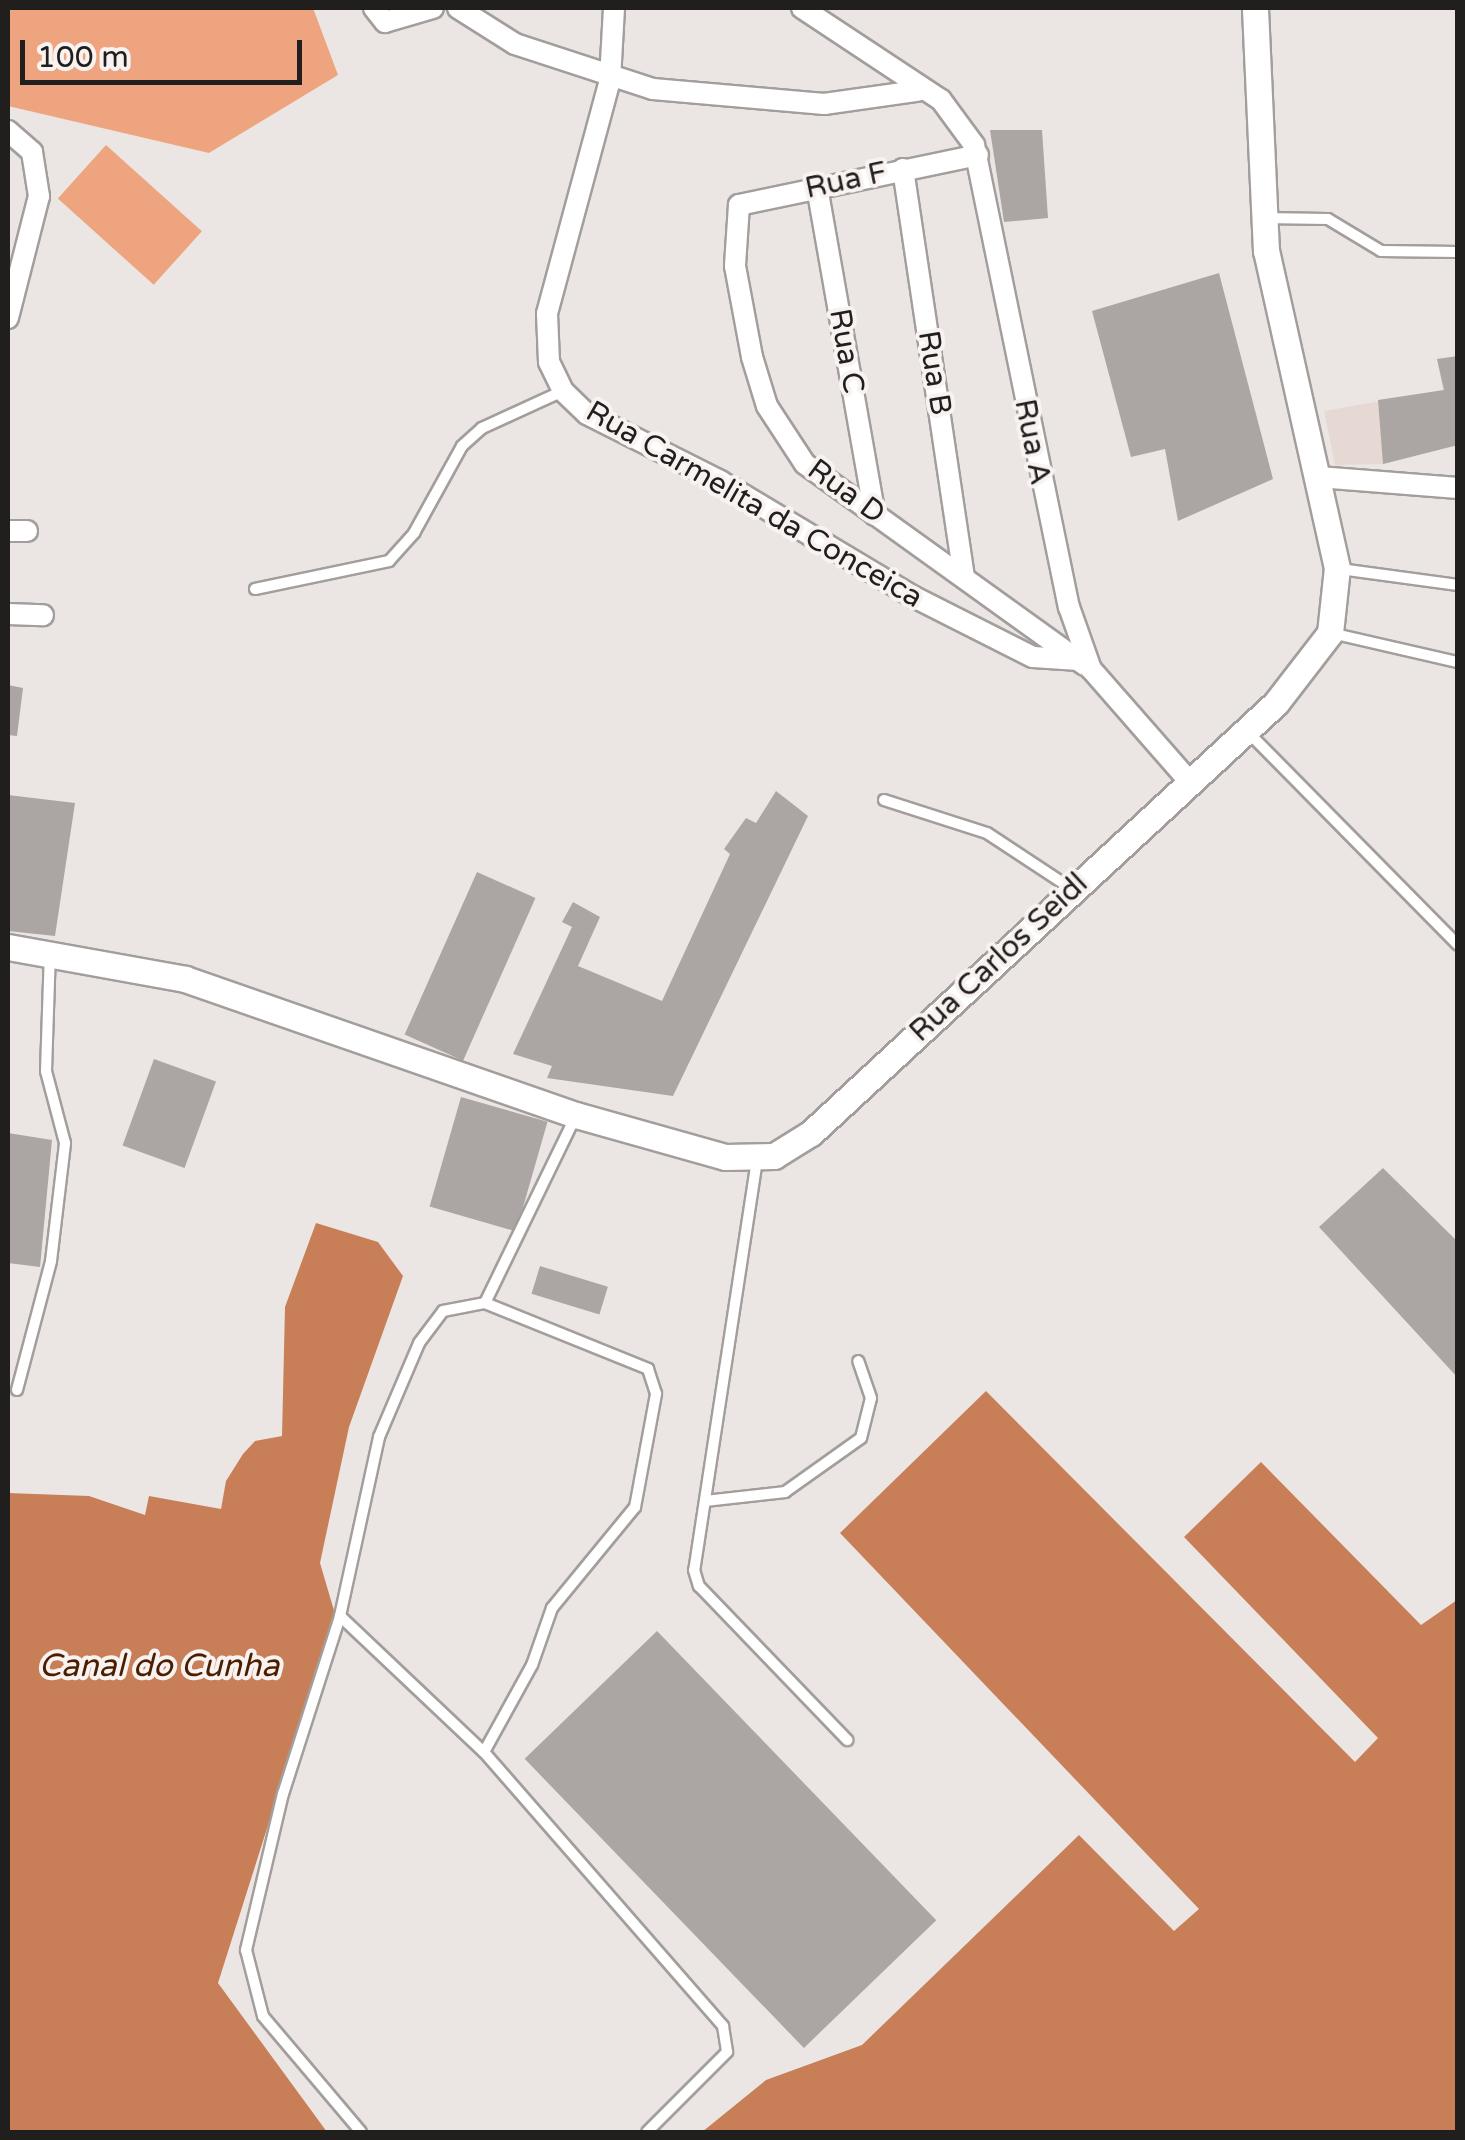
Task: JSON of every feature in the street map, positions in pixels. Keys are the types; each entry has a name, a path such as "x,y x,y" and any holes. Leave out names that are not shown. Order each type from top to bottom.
{"street":[{"path":"374,8 385,22 433,8"},
{"path":"458,8 515,44 610,80 824,104 917,91"},
{"name":"Rua Carmelita da Conceica","path":"614,8 610,80 546,314 546,344 563,391 587,414 720,481 914,597 1034,657 1085,664"},
{"name":"Rua A","path":"802,8 917,91 952,110 978,155 1055,557 1085,664 1190,782"},
{"path":"1255,8 1262,218 1337,568 1330,633"},
{"path":"8,131 32,152 39,196 8,318"},
{"name":"Rua F","path":"732,227 738,205 978,155"},
{"name":"Rua B","path":"903,170 964,576"},
{"name":"Rua C","path":"817,187 875,515"},
{"name":"Rua D","path":"732,227 767,406 805,464 1085,664"},
{"path":"1319,477 1458,488"},
{"path":"8,614 43,616"},
{"name":"Rua Carlos Seidl","path":"757,1160 811,1133 1246,731 1330,633"},
{"path":"8,947 185,978 576,1115 757,1160"}],"lane":[{"path":"1262,218 1335,222 1381,251 1458,252"},
{"path":"255,590 388,561 414,533 462,446 482,428 563,391"},
{"path":"1436,484 1458,480"},
{"path":"1337,568 1458,585"},
{"path":"1330,633 1458,662"},
{"path":"1246,731 1458,945"},
{"path":"884,800 987,833 1073,890"},
{"path":"17,1390 50,1262 65,1143 46,1071 50,952"},
{"path":"486,1303 576,1115"},
{"path":"757,1160 694,1570 699,1586 847,1740"},
{"path":"361,2132 262,2016 246,1950 282,1794 340,1616 380,1436 399,1384 444,1311 486,1303 615,1349 648,1369 656,1389 635,1507 552,1608 532,1665 484,1752"},
{"path":"705,1501 785,1492 861,1438 870,1398 858,1362"},
{"path":"340,1616 484,1752 726,2034 717,2064 646,2132"}],"shaded area":[{"path":"8,8 313,8 338,75 209,153 8,106"},
{"path":"106,145 202,231 154,285 58,199"},
{"path":"1457,356 1457,445 1383,464 1335,465 1324,411 1443,390 1437,359"}],"water":[{"name":"Canal do Cunha","path":"316,1223 378,1242 403,1276 349,1427 320,1563 335,1614 218,1983 327,2132 8,2132 8,1493 89,1496 145,1515 149,1496 221,1509 226,1481 243,1454 255,1441 282,1436 285,1307"},
{"path":"986,1391 1355,1762 1378,1738 1184,1537 1261,1462 1421,1625 1457,1600 1457,2132 702,2132 766,2080 862,2045 1079,1835 1174,1931 1199,1909 840,1533"}],"building":[{"path":"990,130 1042,130 1048,218 1004,222"},
{"path":"1219,273 1273,479 1178,521 1165,449 1131,457 1092,311"},
{"path":"1458,356 1458,445 1383,464 1378,400 1444,390 1437,359"},
{"path":"8,685 23,688 17,736 8,735"},
{"path":"776,791 808,816 673,1096 547,1078 552,1066 513,1054 572,927 562,922 573,902 600,917 578,966 662,1001 730,854 724,849 746,818 756,823"},
{"path":"8,795 75,803 55,936 8,931"},
{"path":"477,872 535,898 463,1061 405,1035"},
{"path":"154,1059 216,1082 185,1168 123,1145"},
{"path":"461,1097 548,1122 516,1231 430,1207"},
{"path":"8,1133 52,1140 40,1267 8,1263"},
{"path":"1383,1168 1458,1242 1458,1378 1319,1227"},
{"path":"540,1266 608,1287 599,1314 532,1294"},
{"path":"657,1631 936,1920 804,2048 525,1759"}]}
